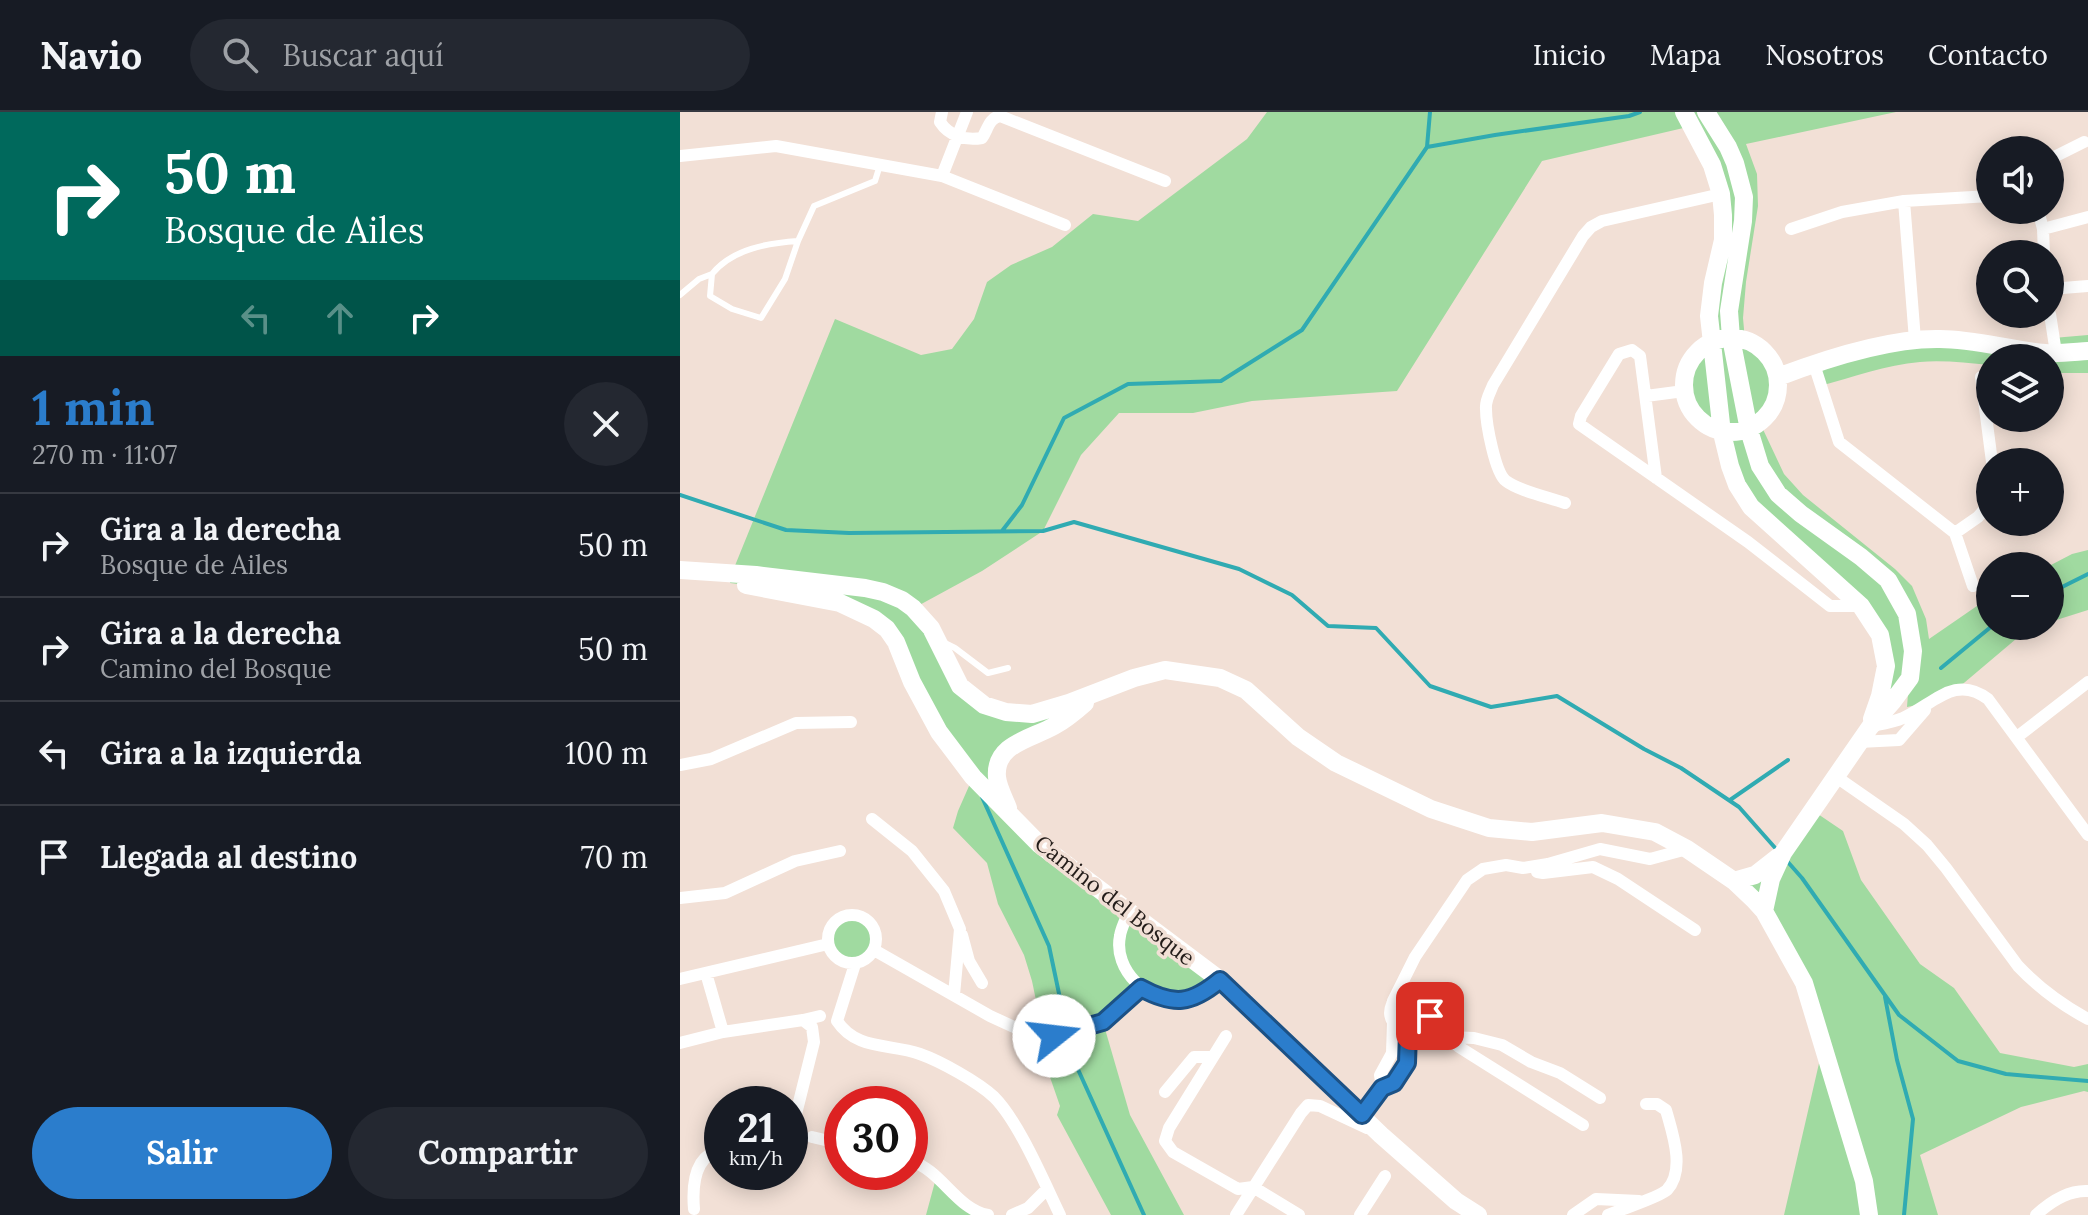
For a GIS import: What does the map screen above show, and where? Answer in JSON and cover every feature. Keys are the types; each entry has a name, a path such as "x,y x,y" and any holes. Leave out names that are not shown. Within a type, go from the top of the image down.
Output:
{"street":[{"path":"942,112 940,122 944,129 957,137 982,138 993,117 1000,116 1165,181"},
{"path":"942,176 967,112"},
{"path":"1684,112 1714,170 1721,194 1723,240 1709,316 1722,433 1730,466 1737,485 1751,507 1861,606 1880,635 1886,666 1880,696 1865,734"},
{"path":"1706,112 1728,147 1744,197 1729,311 1731,338 1749,430 1760,466 1778,494 1888,580 1907,614 1913,651 1910,678 1865,734 1783,853 1771,879 1764,911"},
{"path":"2064,152 2084,142"},
{"path":"680,156 776,146 942,176 1065,225"},
{"path":"1714,170 1735,163"},
{"path":"1565,503 1502,479 1497,469 1485,409 1493,385 1591,227 1602,221 1721,194"},
{"path":"1791,229 1842,212 1904,201 1976,197"},
{"path":"1904,201 1915,340"},
{"path":"2043,229 2088,217"},
{"path":"2042,224 2043,240"},
{"path":"2064,288 2088,286"},
{"path":"1731,338 1752,343 1769,357 1778,377 1777,398 1766,417 1749,430 1722,433 1701,422 1687,403 1684,380 1693,357 1712,342 1731,338"},
{"path":"1778,377 1862,350 1915,340 1962,340 1991,344"},
{"path":"1656,478 1640,356 1632,350 1619,354 1579,424 1656,478 1748,542 1830,606 1861,606"},
{"path":"2064,352 2088,351"},
{"path":"1814,364 1839,442 1955,533 1973,586"},
{"path":"1646,396 1684,391"},
{"path":"1955,533 1976,518"},
{"path":"680,570 865,588 902,600 931,628 960,686 984,705 1006,712 1032,714 1165,670 1220,678 1246,690 1298,737 1336,763 1431,809 1489,828 1532,832 1602,823 1655,832 1687,849 1734,881 1764,911 1804,983 1864,1181 1869,1215"},
{"name":"Camino del Bosque","path":"680,579 742,584 840,603 874,619 887,629 939,732 973,777 1039,844 1220,980 1381,1135 1456,1201 1478,1215"},
{"path":"2017,737 2088,682"},
{"path":"1865,734 1901,719 1958,688 1977,691 1988,699 2088,835"},
{"path":"1011,814 997,780 998,764 1004,753 1016,743 1055,726 1103,689"},
{"path":"1865,734 1899,740 1932,702"},
{"path":"680,765 711,759 796,723 851,722"},
{"path":"1835,776 1904,824 1927,845 2018,966 2031,980 2088,1019"},
{"path":"872,819 912,851 944,891 969,961 982,983"},
{"path":"1523,868 1600,849 1650,859 1687,849"},
{"path":"680,898 725,893 795,861 840,851"},
{"path":"1734,881 1755,875 1783,853"},
{"path":"1382,1088 1380,1075 1392,1053 1393,1023 1390,1016 1393,1001 1415,957 1467,880 1483,869 1506,865 1543,873 1593,867 1618,879 1695,930"},
{"path":"1128,912 1119,939 1124,966 1141,988 1160,998 1182,1000 1203,994 1220,980"},
{"path":"856,914 870,921 877,935 874,950 866,959 855,964 843,962 833,955 828,944 830,929 840,917 856,914"},
{"path":"954,995 960,929"},
{"path":"680,979 828,944"},
{"path":"874,950 990,1016 1025,1032 1054,1036 1103,1022 1141,988"},
{"path":"1415,957 1419,994"},
{"path":"855,964 837,1021 846,1034 870,1044 919,1053 958,1072 994,1097 1014,1125 1060,1215"},
{"path":"706,973 723,1032"},
{"path":"1393,1001 1400,994 1410,991 1419,994 1426,999 1448,1037 1459,1047 1583,1125"},
{"path":"1413,1031 1426,1024 1430,1006"},
{"path":"680,1043 723,1032 820,1016"},
{"path":"803,1020 812,1027 814,1042 803,1086"},
{"path":"1393,1023 1400,1029 1474,1038 1502,1045 1531,1062 1560,1073 1600,1098"},
{"path":"1362,1115 1382,1088 1394,1083 1407,1063 1413,1031"},
{"path":"1226,1036 1169,1128 1165,1141 1173,1152 1238,1189 1253,1187 1299,1215"},
{"path":"1165,1092 1194,1057 1213,1057"},
{"path":"1608,1215 1666,1192 1673,1178 1676,1164 1674,1138 1666,1110 1657,1104 1646,1104"},
{"path":"1236,1215 1308,1105 1320,1106 1381,1135"},
{"path":"812,1137 824,1140"},
{"path":"694,1209 693,1190 699,1164 704,1159"},
{"path":"928,1172 958,1199 981,1214 988,1215"},
{"path":"1360,1215 1385,1176"},
{"path":"1012,1215 1028,1208 1047,1189"},
{"path":"2036,1215 2048,1204 2076,1191 2088,1191"},
{"path":"1573,1215 1596,1199 1642,1201"}],"lane":[{"path":"712,274 710,296 732,309 761,318 785,279 814,206 875,181 880,165"},
{"path":"680,295 738,254 769,243 798,241"},
{"path":"938,640 955,648 988,673 1008,668"}],"green space":[{"path":"1267,112 1896,112 1746,144 1757,174 1758,206 1746,282 1745,340 1767,356 1777,377 1775,400 1760,423 1784,474 1803,495 1912,586 1926,619 1929,639 1976,607 1976,640 2015,640 1958,688 1932,702 1907,707 1909,680 1880,696 1880,635 1751,507 1722,433 1699,420 1686,399 1684,383 1688,368 1696,355 1711,342 1723,215 1692,126 1542,161 1397,391 1252,401 1193,413 1119,413 1081,455 1043,531 982,571 914,608 960,686 1006,712 1069,703 998,764 1011,814 1220,980 1182,1000 1140,988 1103,1022 1130,1115 1184,1215 1111,1215 1057,1115 1060,1106 1035,1034 1043,1034 1032,981 1024,955 998,904 987,863 953,828 973,777 874,619 754,586 730,583 835,319 921,355 952,349 974,319 987,282 1011,265 1052,247 1093,214 1138,221 1247,139"},
{"path":"2088,335 2088,373 2064,373 2064,344 2054,344 2053,338"},
{"path":"1915,340 1976,346 1976,364 1920,362 1820,386 1814,364"},
{"path":"2088,550 2088,610 2064,618 2064,558"},
{"path":"1812,810 1843,831 1861,880 1920,964 1954,988 2000,1053 2074,1067 2088,1064 2088,1092 2021,1107 1920,1155 1938,1215 1784,1215 1823,1046 1804,983 1734,881 1755,875"},
{"path":"852,915 869,922 876,939 869,956 852,963 835,956 828,939 835,922"},
{"path":"936,1178 988,1215 926,1215"}],"waterway":[{"path":"1002,531 1022,505 1064,418 1128,384 1221,381 1302,330 1427,147 1430,112"},
{"path":"1427,147 1640,112"},
{"path":"680,495 786,530 849,533 1043,531 1074,522 1239,569 1292,595 1328,626 1376,628 1430,686 1491,707 1557,696 1681,768 1739,807 1777,850"},
{"path":"2064,586 2088,574"},
{"path":"1941,668 1976,639"},
{"path":"1730,800 1788,760"},
{"path":"982,797 1049,946 1065,1022"},
{"path":"1787,861 1899,1015 1958,1061 2006,1074 2088,1081"},
{"path":"1885,997 1913,1119 1904,1215"},
{"path":"1071,1054 1144,1215"}],"route":[{"path":"1054,1036 1103,1022 1141,988 1160,998 1182,1000 1203,994 1220,980 1362,1115 1382,1088 1394,1083 1407,1063 1408,1032 1418,1030 1430,1016"}]}
